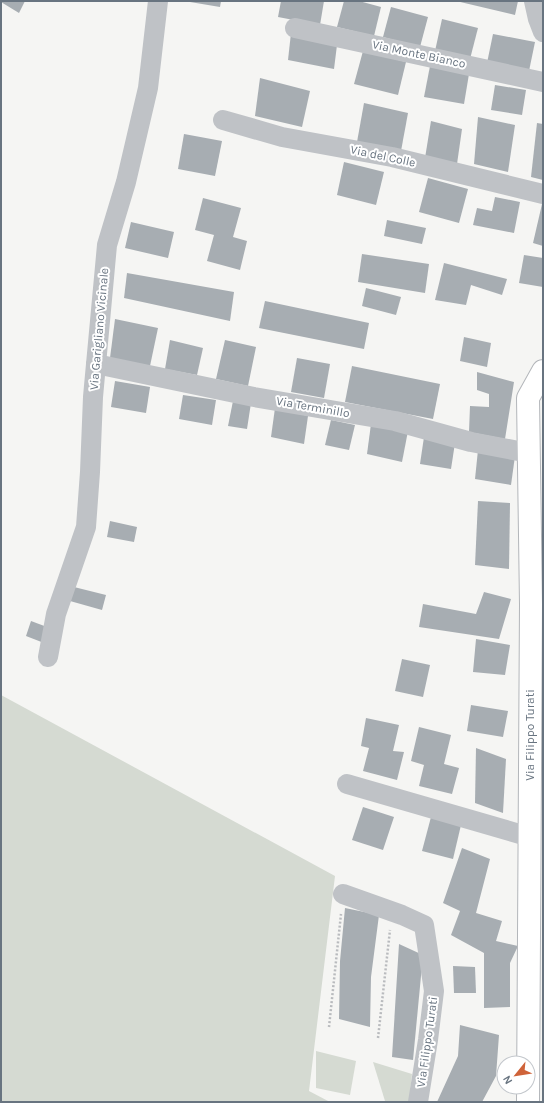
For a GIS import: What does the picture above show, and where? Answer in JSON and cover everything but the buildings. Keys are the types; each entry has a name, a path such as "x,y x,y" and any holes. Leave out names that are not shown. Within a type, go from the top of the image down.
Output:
{"main road":[{"name":"Via Filippo Turati","path":"528,1102 536,903 530,837 537,796 531,620 537,538 529,452 528,398 543,371"}],"street":[{"name":"Via Garigliano Vicinale","path":"48,658 56,614 86,527 96,364 107,245 126,182 148,88 158,1"},
{"path":"534,1 543,32"},
{"name":"Via Monte Bianco","path":"295,28 380,45 543,82"},
{"name":"Via del Colle","path":"223,120 282,137 392,157 543,194"},
{"name":"Via Terminillo","path":"96,364 262,398 395,422 471,442 529,452"},
{"path":"347,784 530,837"},
{"name":"Via Filippo Turati","path":"344,894 424,925 434,991 418,1102"}],"path":[{"path":"329,1027 344,894"},
{"path":"378,1038 392,912"}],"shaded area":[{"path":"1,695 335,876 309,1091 330,1102 1,1102"},
{"path":"316,1051 356,1061 350,1095 316,1088"},
{"path":"373,1062 412,1074 409,1102 385,1101"}]}
